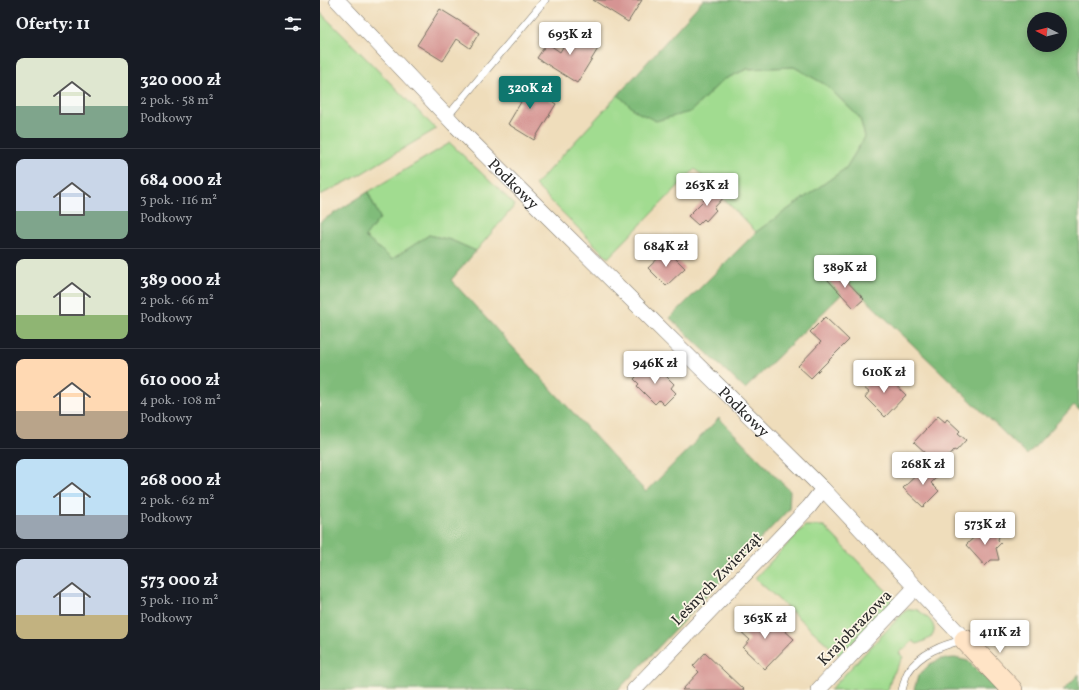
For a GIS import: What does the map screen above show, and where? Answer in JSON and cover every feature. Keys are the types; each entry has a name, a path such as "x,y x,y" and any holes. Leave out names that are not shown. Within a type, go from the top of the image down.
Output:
{"street":[{"name":"Podkowy","path":"337,0 447,117 823,489 1012,690"},
{"name":"Leśnych Zwierząt","path":"634,690 810,507 823,489"},
{"name":"Krajobrazowa","path":"818,690 915,588"}],"lane":[{"path":"447,117 546,0"},
{"path":"902,690 908,672 926,655 948,644 965,640"}],"green space":[{"path":"703,0 1079,0 1079,410 1074,405 1027,455 851,285 745,389 670,318 756,232 846,168 865,137 860,118 826,85 794,67 747,69 723,80 690,112 656,121 637,112 618,95"},
{"path":"320,12 436,129 354,178 320,195"},
{"path":"794,67 826,85 860,118 865,137 846,168 756,232 695,169 608,258 535,185 618,95 637,112 690,112 723,80 747,69"},
{"path":"450,143 515,205 476,251 451,240 429,235 392,260 365,237 380,218 368,192"},
{"path":"368,192 380,218 365,237 392,259 429,235 451,240 476,251 451,280 646,492 719,418 790,491 789,509 618,690 320,690 320,222"},
{"path":"805,526 824,526 895,600 840,656 755,578"},
{"path":"909,609 918,610 929,619 934,629 933,633 930,638 917,644 913,641 899,653 903,657 891,678 888,690 830,690 904,612"},
{"path":"955,658 968,661 997,690 914,690 918,676 930,664 941,659"},
{"path":"1079,674 1079,690 1063,690"}],"building":[{"path":"593,0 642,0 628,22"},
{"path":"440,9 479,33 470,48 457,39 443,61 417,45"},
{"path":"573,30 599,47 577,83 537,58 547,43 560,52"},
{"path":"517,79 556,104 534,140 508,124 521,102 507,94"},
{"path":"717,187 726,195 714,208 716,210 706,221 704,219 698,225 688,216"},
{"path":"667,250 685,268 666,286 648,268"},
{"path":"836,270 864,299 854,308 827,279"},
{"path":"825,317 849,340 811,378 798,366 821,342 810,332"},
{"path":"650,363 654,368 656,366 674,384 671,388 676,393 664,405 659,400 655,404 637,386 639,384 634,379"},
{"path":"880,370 906,395 885,417 865,397 869,392 864,388"},
{"path":"938,416 945,422 947,419 960,431 958,433 966,440 956,451 954,450 940,466 914,442"},
{"path":"927,465 938,476 931,483 939,491 923,507 903,488"},
{"path":"986,526 992,533 1000,533 998,540 1001,543 996,548 999,560 991,560 985,566 966,545"},
{"path":"752,614 764,626 771,618 794,639 765,669 743,648 750,640 738,629"},
{"path":"705,653 744,690 682,690 699,672 693,666"}]}
